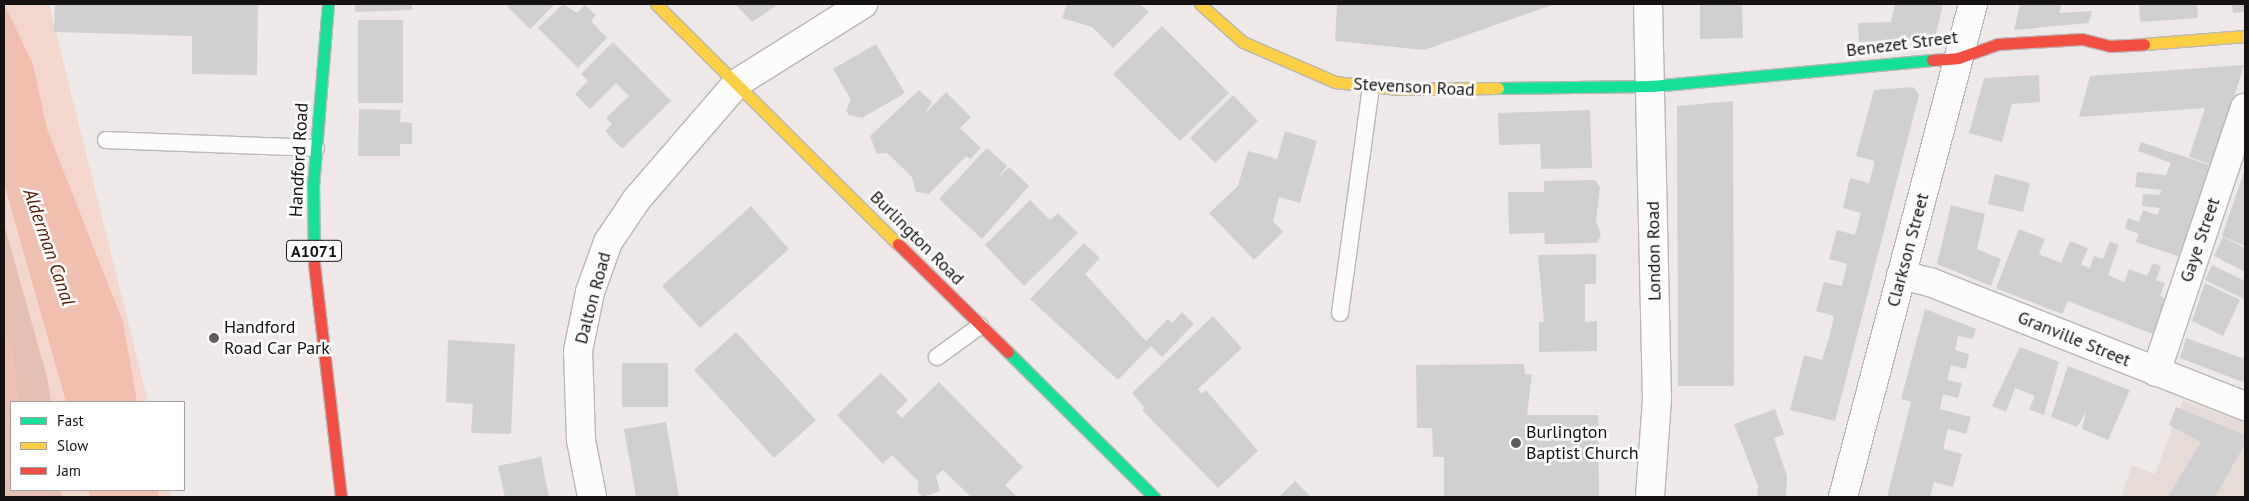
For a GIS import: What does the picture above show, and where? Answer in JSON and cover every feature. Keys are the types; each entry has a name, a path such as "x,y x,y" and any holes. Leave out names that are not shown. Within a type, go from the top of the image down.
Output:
{"street":[{"name":"Handford Road","path":"328,4 316,148 314,295 341,497"},
{"name":"Burlington Road","path":"656,4 1154,497"},
{"path":"737,83 863,4"},
{"name":"Stevenson Road","path":"1200,4 1227,30 1264,54 1307,73 1370,88 1652,86"},
{"name":"London Road","path":"1648,4 1652,86 1657,399 1650,497"},
{"name":"Clarkson Street","path":"1843,497 1973,4"},
{"name":"Benezet Street","path":"1652,86 1958,58 1998,44 2082,40 2110,46 2245,36"},
{"name":"Dalton Road","path":"592,497 581,440 578,351 599,267 608,242 637,199 737,83"},
{"name":"Gaye Street","path":"2156,372 2245,108"},
{"name":"Granville Street","path":"1901,275 1930,282 2245,406"}],"lane":[{"path":"1340,313 1370,88"},
{"path":"106,140 316,148"},
{"path":"937,358 980,326"}],"shaded area":[{"path":"4,4 49,4 148,401 10,401 10,491 170,491 172,497 4,497"},
{"path":"4,224 47,377 51,401 17,401 12,352 4,326"},
{"path":"2245,398 2245,497 2121,497 2132,465 2155,474 2183,400 2235,419"},
{"path":"4,481 10,483 10,491 60,491 64,497 4,497"}],"water":[{"name":"Alderman Canal","path":"4,4 33,64 47,129 123,322 137,401 66,401 4,183"},
{"path":"4,326 12,352 17,401 10,401 10,483 4,481"},
{"path":"88,491 158,491 159,497 90,497"}],"building":[{"path":"55,4 258,4 257,75 192,74 192,36 54,32"},
{"path":"355,4 412,4 412,10 355,12"},
{"path":"505,4 555,4 530,29"},
{"path":"563,4 577,13 585,5 596,15 591,21 607,38 578,68 538,28"},
{"path":"735,4 779,4 752,22"},
{"path":"1067,4 1140,4 1149,12 1113,48 1092,27 1062,18"},
{"path":"1337,4 1555,4 1424,50 1335,41"},
{"path":"1700,4 1742,4 1743,38 1700,39"},
{"path":"1895,4 1943,4 1935,38 1859,42 1858,23 1891,22"},
{"path":"2020,4 2062,4 2059,13 2092,11 2089,23 2014,30"},
{"path":"2139,4 2197,4 2198,18 2140,22"},
{"path":"2232,4 2245,4 2245,12 2233,13"},
{"path":"358,20 403,20 403,103 358,103"},
{"path":"1162,26 1229,93 1180,141 1113,74"},
{"path":"613,42 671,101 622,149 605,131 612,124 606,118 629,96 616,83 590,109 575,94 588,81 581,74"},
{"path":"876,44 905,93 862,118 849,115 846,110 851,100 833,69"},
{"path":"2244,65 2213,165 2189,157 2205,108 2079,117 2090,76"},
{"path":"2039,75 2040,102 2012,104 2002,142 1969,133 1984,78"},
{"path":"1913,87 1919,95 1835,421 1790,410 1804,355 1822,360 1829,338 1834,316 1816,311 1824,282 1842,286 1847,264 1829,259 1837,230 1855,235 1861,213 1843,208 1850,178 1869,183 1875,161 1856,156 1874,90"},
{"path":"919,90 932,102 924,115 946,92 971,117 960,128 981,148 970,159 966,156 929,194 916,192 912,177 887,153 877,154 870,136"},
{"path":"1233,95 1258,121 1215,163 1190,138"},
{"path":"1733,101 1734,386 1678,386 1677,106"},
{"path":"359,109 401,110 400,122 412,123 412,144 400,144 400,156 358,156"},
{"path":"1590,110 1592,168 1541,169 1540,144 1499,145 1498,113"},
{"path":"1285,131 1317,141 1300,203 1279,197 1273,221 1283,232 1254,260 1209,213 1238,186 1248,151 1277,159"},
{"path":"2141,142 2212,166 2181,257 2136,242 2139,234 2125,229 2128,218 2139,222 2143,210 2157,215 2160,208 2142,206 2143,194 2159,195 2162,190 2135,187 2137,172 2166,175 2171,163 2138,151"},
{"path":"987,148 1007,166 997,179 1009,167 1029,186 982,239 939,199"},
{"path":"2245,169 2245,246 2222,236"},
{"path":"1995,174 2030,183 2023,212 1988,204"},
{"path":"1595,180 1600,187 1596,221 1601,235 1597,243 1545,244 1544,233 1509,234 1508,192 1544,192 1544,181"},
{"path":"1030,200 1050,220 1058,213 1078,233 1024,286 985,245"},
{"path":"1951,205 1985,214 1977,249 2001,259 1991,286 1937,264"},
{"path":"751,206 789,249 700,328 662,286"},
{"path":"2019,229 2045,239 2039,254 2061,263 2070,241 2088,248 2081,265 2090,268 2094,256 2103,259 2110,241 2119,245 2108,275 2124,282 2129,269 2147,276 2153,263 2161,266 2156,280 2165,283 2160,296 2168,299 2155,335 2068,301 2062,314 1996,288"},
{"path":"2223,237 2245,248 2245,272 2214,256"},
{"path":"1084,243 1100,258 1085,274 1146,341 1168,319 1172,323 1182,312 1194,324 1162,357 1151,346 1118,380 1030,299"},
{"path":"1596,254 1596,284 1585,284 1585,322 1597,321 1597,351 1539,352 1539,322 1544,322 1538,255"},
{"path":"2212,265 2245,281 2244,299 2205,280"},
{"path":"2205,283 2240,300 2223,336 2192,321"},
{"path":"1925,309 1976,329 1973,339 1958,336 1955,350 1969,354 1966,369 1951,365 1947,380 1962,383 1958,398 1943,394 1940,409 1971,417 1966,434 1948,429 1943,449 1962,454 1953,487 1934,482 1930,497 1887,497 1911,402 1901,399"},
{"path":"1213,316 1242,348 1198,389 1202,394 1206,390 1258,451 1218,488 1142,410 1145,408 1132,393"},
{"path":"736,332 816,420 774,458 694,370"},
{"path":"2186,338 2245,359 2245,383 2180,358"},
{"path":"448,340 515,344 511,434 471,433 473,404 446,402"},
{"path":"2020,347 2059,362 2044,415 2029,409 2035,396 2015,388 2006,412 1992,406"},
{"path":"622,363 668,363 668,407 622,407"},
{"name":"Burlington Baptist Church","path":"1524,364 1525,374 1532,374 1527,415 1598,415 1599,497 1444,497 1444,457 1433,457 1432,428 1417,428 1416,365"},
{"path":"2068,366 2130,390 2108,440 2082,429 2086,412 2077,427 2051,417"},
{"path":"881,373 908,400 896,412 902,418 939,382 1023,467 1005,485 1017,497 971,497 943,470 936,476 940,491 923,497 918,492 918,481 892,455 883,464 837,415"},
{"path":"2176,407 2245,435 2245,444 2215,497 2168,497 2201,442 2169,425"},
{"path":"1775,409 1784,434 1774,438 1787,476 1786,497 1757,497 1758,486 1734,424"},
{"path":"666,422 679,497 636,497 624,429"},
{"path":"541,457 549,497 505,497 498,466"},
{"path":"1295,481 1311,497 1279,497"}],"traffic: fast":[{"path":"314,264 313,186 328,4"},
{"path":"1498,88 1652,86 1932,60"},
{"path":"1008,352 1154,497"}],"traffic: slow":[{"path":"656,4 898,244"},
{"path":"1200,4 1243,42 1335,82 1396,89 1498,88"},
{"path":"2144,44 2245,36"}],"traffic: jam":[{"path":"1932,60 1958,58 1998,44 2082,39 2110,46 2144,44"},
{"path":"898,244 1008,352"},
{"path":"314,264 341,497"}],"place":[{"name":"Handford Road Car Park","path":"214,338"},
{"name":"Burlington Baptist Church","path":"1516,443"}]}
